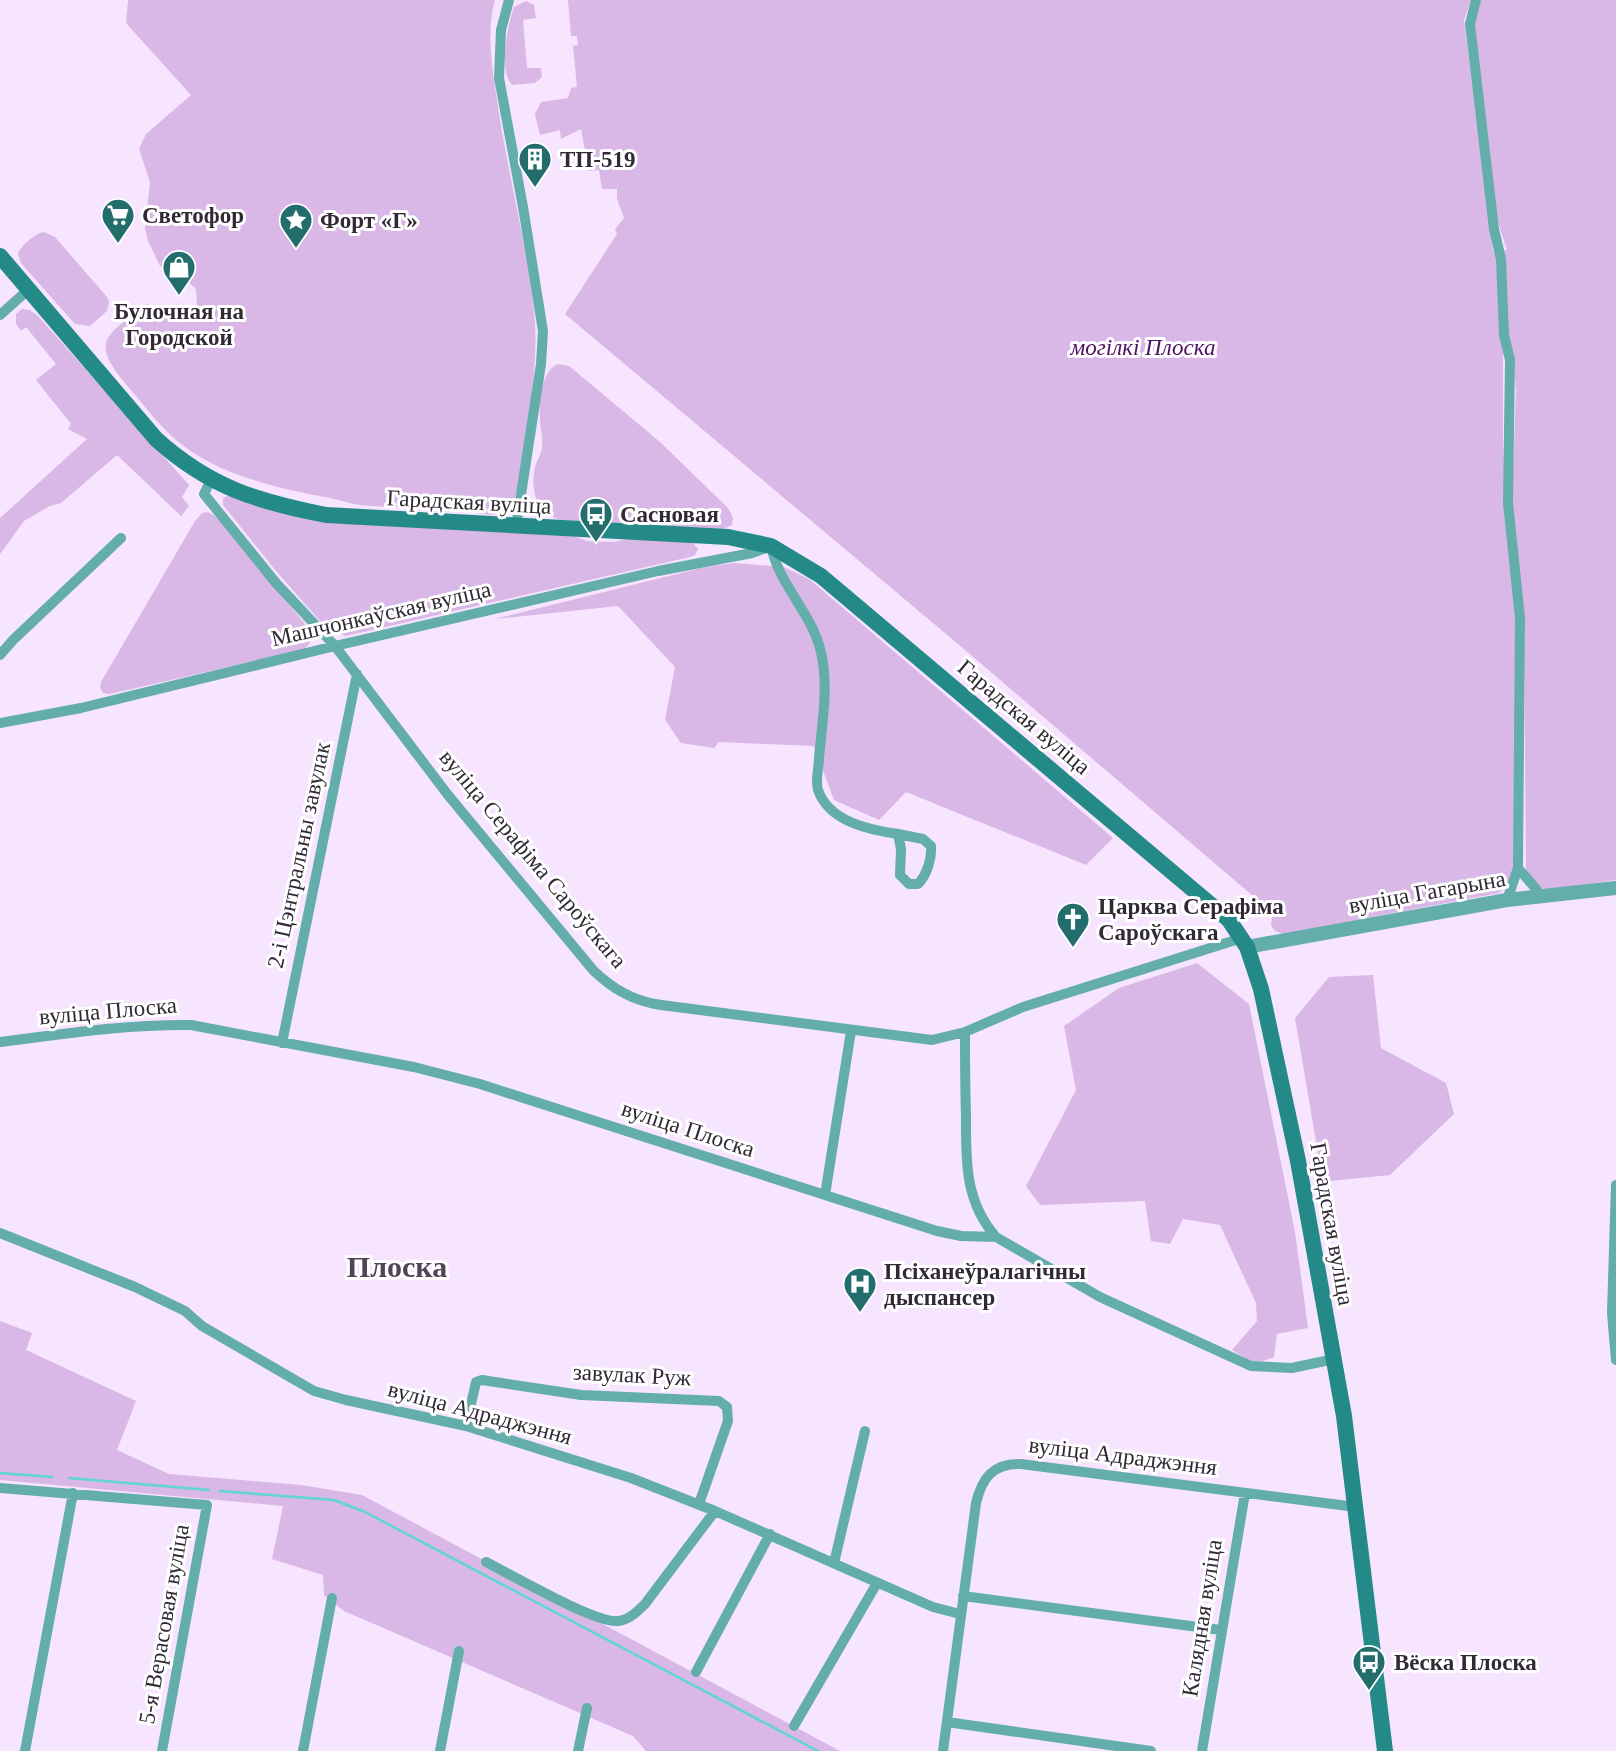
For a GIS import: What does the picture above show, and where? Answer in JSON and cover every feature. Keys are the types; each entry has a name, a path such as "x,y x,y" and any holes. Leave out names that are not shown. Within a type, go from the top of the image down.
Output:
{"main road":[{"name":"Гарадская вуліца","path":"0,256 156,439 181,461 211,480 264,501 326,515 705,535 771,546 821,576 1229,920 1245,943 1261,989 1298,1161 1334,1359 1356,1507 1385,1751"}],"street":[{"path":"509,0 501,30 499,78 543,331 541,364 516,527"},
{"path":"1476,0 1470,24 1493,229 1501,259 1504,335 1510,360 1508,503 1520,618 1518,868 1507,900"},
{"path":"0,315 28,290"},
{"name":"вуліца Серафіма Сароўскага","path":"211,480 204,494 276,583 335,646 448,795 593,970 623,994 648,1003 932,1040 965,1032 1023,1007 1245,943"},
{"path":"0,655 121,538"},
{"path":"771,546 781,576 808,618 821,652 824,687 817,788 831,808 851,822 873,830 898,834 923,839 931,846 931,856 924,877 918,884 909,884 900,875 901,849 898,834"},
{"name":"Машчонкаўская вуліца","path":"0,723 80,708 658,571 752,553 771,546"},
{"name":"2-і Цэнтральны завулак","path":"282,1043 357,674"},
{"path":"1518,868 1542,896"},
{"name":"вуліца Гагарына","path":"1245,943 1507,900 1616,888"},
{"name":"вуліца Плоска","path":"0,1042 98,1029 158,1024 191,1025 414,1067 480,1084 948,1234 996,1237 1100,1297 1239,1362 1277,1369 1334,1359"},
{"path":"825,1195 851,1031"},
{"path":"965,1032 967,1174 977,1210 996,1237"},
{"path":"1616,1185 1616,1360"},
{"name":"вуліца Адраджэння","path":"0,1233 135,1287 185,1311 202,1326 314,1391 466,1426 612,1471 770,1534 933,1607 960,1614"},
{"name":"завулак Руж","path":"466,1426 476,1382 482,1380 581,1395 719,1401 727,1408 728,1421 699,1504"},
{"path":"834,1563 865,1431"},
{"name":"вуліца Адраджэння","path":"943,1751 978,1493 987,1475 1001,1465 1021,1464 1356,1507"},
{"path":"0,1488 73,1493 25,1751"},
{"name":"5-я Верасовая вуліца","path":"73,1493 207,1505 162,1751"},
{"name":"Калядная вуліца","path":"1202,1751 1245,1493"},
{"path":"486,1562 594,1616 619,1621 632,1616 645,1604 715,1511"},
{"path":"696,1672 770,1534"},
{"path":"793,1726 877,1583"},
{"path":"963,1596 1221,1630"},
{"path":"303,1751 332,1598"},
{"path":"440,1751 459,1651"},
{"path":"578,1751 587,1709"},
{"path":"947,1722 1151,1751"}],"green space":[{"path":"128,0 495,0 490,37 493,75 526,258 535,333 531,399 518,486 511,505 505,511 491,515 463,509 362,505 274,486 236,474 201,457 177,441 117,373 106,350 111,333 120,325 147,304 178,317 197,307 196,289 181,275 160,266 148,241 145,228 150,182 139,149 146,134 191,95 126,23"},
{"name":"могілкі Плоска","path":"568,0 1471,0 1464,20 1493,251 1507,250 1497,219 1474,25 1481,0 1616,0 1616,880 1546,890 1536,884 1526,871 1524,618 1512,501 1516,391 1513,350 1503,349 1503,445 1515,613 1515,864 1508,884 1499,893 1284,934 1275,931 1271,925 1272,917 1262,904 1239,884 565,314 617,234 615,229 624,218 617,199 617,189 602,189 599,170 589,171 581,129 561,139 560,130 540,135 535,114 541,102 568,98 571,88 577,87 573,46 578,45 577,36 571,36"},
{"path":"526,1 534,5 536,18 523,20 527,68 541,68 542,77 535,83 512,85 506,69 507,35 514,7"},
{"path":"44,232 55,237 107,297 107,311 90,326 75,324 21,263 18,253 20,250 33,237"},
{"path":"22,309 30,310 38,316 189,485 182,497 189,506 181,516 117,455 61,503 50,506 24,521 0,554 0,518 87,439 68,429 71,424 36,380 56,364 26,327 21,331 16,324 16,314"},
{"path":"558,364 569,366 660,442 728,508 733,518 732,525 723,529 561,520 546,512 540,506 533,484 542,449 542,388 548,373"},
{"path":"230,495 290,513 569,534 587,541 613,542 634,538 692,542 698,549 695,555 690,557 346,636 326,628 276,571 223,505 223,498"},
{"path":"208,512 218,518 305,624 310,635 309,645 302,650 110,694 103,693 101,682 195,521 202,513"},
{"path":"734,563 784,567 809,579 1113,838 1086,865 906,792 879,820 834,800 814,746 719,742 714,748 681,743 665,720 675,667 618,606 495,619 701,568"},
{"path":"1197,963 1249,1004 1295,1232 1308,1328 1277,1334 1274,1357 1255,1364 1232,1350 1257,1321 1256,1303 1220,1225 1183,1219 1170,1244 1151,1241 1145,1201 1040,1205 1026,1186 1076,1090 1064,1026 1119,988"},
{"path":"1373,975 1381,1048 1446,1083 1454,1114 1390,1175 1330,1181 1320,1165 1295,1018 1329,977"},
{"path":"0,1321 32,1333 26,1350 136,1401 117,1450 169,1474 301,1485 362,1495 840,1751 646,1751 633,1736 344,1611 324,1595 323,1575 272,1559 283,1506 0,1480"}],"waterway":[{"path":"0,1473 52,1477"},
{"path":"69,1478 209,1490"},
{"path":"220,1491 334,1500 365,1512 818,1751"}],"place":[{"name":"ТП-519","path":"535,189"},
{"name":"Светофор","path":"118,245"},
{"name":"Форт «Г»","path":"296,250"},
{"name":"Булочная на Городской","path":"179,297"},
{"name":"Сасновая","path":"596,544"},
{"name":"Царква Серафіма Сароўскага","path":"1073,949"},
{"name":"Псіханеўралагічны дыспансер","path":"860,1314"},
{"name":"Вёска Плоска","path":"1369,1692"}],"district":[{"name":"Плоска","path":"397,1266"}]}
